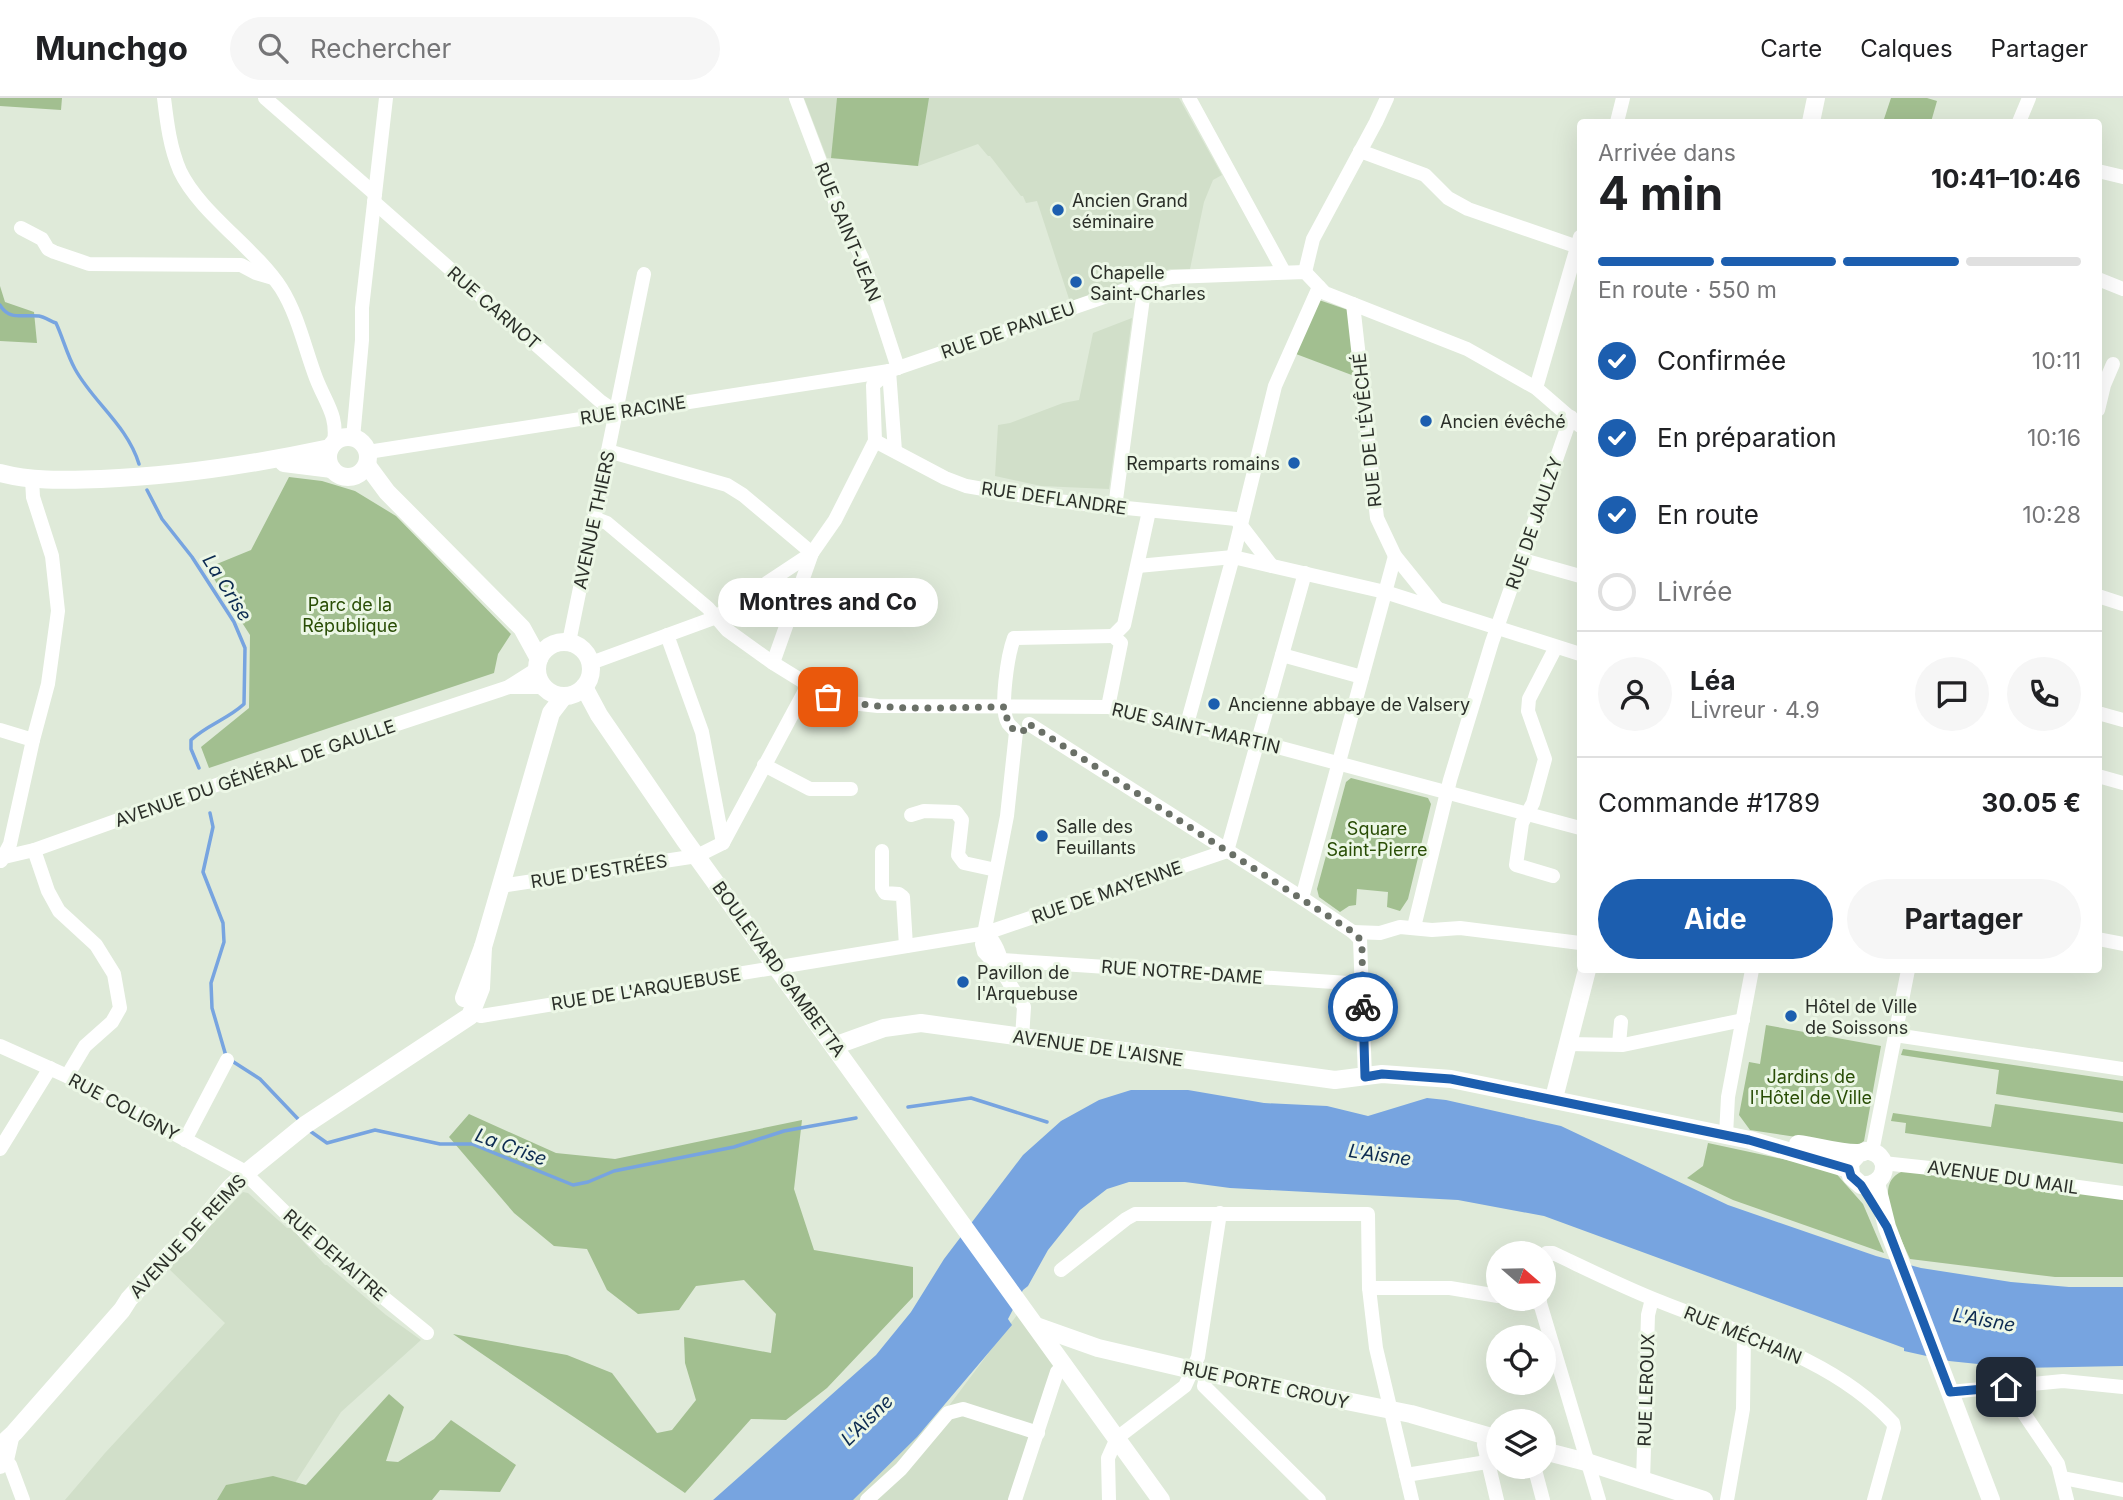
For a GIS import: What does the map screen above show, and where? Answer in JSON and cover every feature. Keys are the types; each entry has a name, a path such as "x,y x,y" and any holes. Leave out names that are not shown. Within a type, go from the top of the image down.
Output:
{"main road":[{"path":"1812,119 1816,98"},
{"path":"332,469 328,459 340,442"},
{"path":"0,472 32,479 156,476 270,461 340,442 362,443 363,464 387,492 522,628 538,664 539,679 562,691"},
{"path":"270,461 332,469 343,477 363,464"},
{"path":"465,1009 479,996 483,978 483,947 551,713 562,691 589,680 591,663 579,646 561,643 522,628"},
{"path":"538,664 542,652 561,643"},
{"name":"BOULEVARD GAMBETTA","path":"562,691 599,715 697,856 1161,1500"},
{"path":"1554,1098 1586,973"},
{"name":"AVENUE DE REIMS","path":"3,1454 129,1299 172,1252 185,1242 230,1188 302,1127 443,1034 465,1009"},
{"name":"AVENUE DE L'AISNE","path":"834,1046 884,1028 921,1023 1335,1080 1382,1074 1423,1075 1554,1098 1692,1130 1749,1140"},
{"path":"1749,1140 1871,1156"},
{"path":"1749,1140 1849,1169"},
{"path":"1871,1156 1881,1178 1868,1184 1855,1182 1849,1169 1854,1157 1871,1156"},
{"path":"1868,1184 1887,1227 1991,1500"},
{"name":"RUE PORTE CROUY","path":"1036,1326 1197,1379 1411,1414 1486,1436"},
{"path":"1069,1373 1086,1350 1098,1348"},
{"path":"1556,1454 1704,1500"}],"street":[{"path":"164,98 172,145 181,173 204,203 273,278 289,303 323,398 332,412 340,442"},
{"name":"RUE CARNOT","path":"265,98 600,401 616,412"},
{"path":"340,442 362,340 362,308 386,98"},
{"name":"RUE SAINT-JEAN","path":"796,98 838,209 862,258 893,369 895,451"},
{"path":"1189,98 1284,272"},
{"path":"1387,98 1313,239 1305,272 1325,293 1466,349 1536,388 1576,422"},
{"path":"1617,119 1623,98"},
{"path":"2020,119 2029,98"},
{"path":"1360,151 1425,175 1448,198 1468,209 1577,241"},
{"path":"2102,172 2123,177"},
{"path":"21,228 42,239 54,252 89,264 241,265 273,278"},
{"path":"241,265 247,248"},
{"path":"1536,388 1577,249"},
{"name":"RUE DE PANLEU","path":"893,369 1172,277 1305,272"},
{"name":"AVENUE THIERS","path":"561,643 594,518 644,274"},
{"path":"2102,281 2123,289"},
{"path":"1115,507 1145,284"},
{"path":"1567,285 1577,292"},
{"path":"1187,724 1233,557 1275,386 1319,287"},
{"name":"RUE DE L'ÉVÊCHÉ","path":"1353,304 1377,518 1395,556 1439,609"},
{"path":"2102,382 2113,365"},
{"path":"873,385 893,369"},
{"name":"RUE RACINE","path":"363,464 616,412 893,369"},
{"path":"858,375 873,385"},
{"path":"773,663 812,553 835,520 875,441 873,385"},
{"name":"RUE DE JAULZY","path":"1414,927 1447,793 1497,629 1576,422"},
{"name":"RUE DEFLANDRE","path":"875,441 945,478 966,486 1046,500 1236,519 1240,524"},
{"path":"608,451 727,485 743,495 812,553"},
{"path":"1,859 10,844 48,684 58,611 52,556 33,498 32,479"},
{"path":"1113,636 1124,625 1149,511"},
{"name":"RUE SAINT-MARTIN","path":"594,518 607,523 708,608 714,618 773,663 828,697 878,706 1108,707 1257,741 1577,827"},
{"path":"1240,524 1272,566"},
{"path":"591,663 714,618 812,553"},
{"path":"1302,898 1395,556"},
{"path":"1138,566 1233,557 1385,592 1577,653"},
{"path":"1522,560 1577,575"},
{"path":"1227,851 1305,573"},
{"path":"2102,597 2123,604"},
{"path":"667,635 702,732 723,843"},
{"path":"1108,707 1121,643 1113,636 1014,638 1004,695 1008,724 1023,728 1227,851 1302,898 1358,940 1363,984 1365,1077"},
{"path":"1553,876 1516,865 1522,823 1530,813 1545,759 1528,711 1529,699 1556,647"},
{"path":"1282,655 1362,677"},
{"name":"AVENUE DU GÉNÉRAL DE GAULLE","path":"1,859 509,687 538,664"},
{"path":"723,843 807,685"},
{"name":"AVENUE DU GÉNÉRAL DE GAULLE","path":"509,687 562,691"},
{"path":"1022,1038 1024,1007 1002,965 984,952 982,944 1023,728 1034,706"},
{"path":"2102,714 2123,720"},
{"path":"0,730 33,740"},
{"path":"764,765 810,789 851,789"},
{"path":"2102,777 2123,783"},
{"path":"911,815 924,811 956,812 962,820 958,855 964,863 996,870"},
{"name":"RUE D'ESTRÉES","path":"501,886 697,856 723,843"},
{"path":"34,850 48,891 59,911 96,945 114,974 120,1008 112,1022 85,1046 67,1076"},
{"path":"882,851 882,888 885,893 903,897 906,946"},
{"name":"RUE DE MAYENNE","path":"986,933 1227,851"},
{"path":"1358,940 1400,927 1414,927 1432,930 1460,928 1577,943"},
{"name":"RUE DE L'ARQUEBUSE","path":"465,1009 481,1016 986,933"},
{"path":"2102,940 2123,944"},
{"name":"RUE NOTRE-DAME","path":"1002,965 1363,984"},
{"path":"1726,1135 1728,1097 1751,973"},
{"path":"1871,1156 1908,973"},
{"path":"1567,1047 1619,1044 1743,1020"},
{"path":"1619,1044 1621,1022"},
{"path":"1895,1035 2123,1069"},
{"name":"RUE COLIGNY","path":"0,1046 67,1076 246,1173"},
{"path":"185,1140 227,1060"},
{"path":"0,1149 50,1068"},
{"name":"AVENUE DU MAIL","path":"1871,1156 2123,1193"},
{"name":"RUE DEHAITRE","path":"246,1173 313,1240 427,1333"},
{"path":"1220,1213 1197,1379 1320,1500"},
{"path":"1061,1270 1135,1214 1368,1214 1369,1288 1376,1348 1412,1500"},
{"name":"RUE MÉCHAIN","path":"1556,1254 1652,1299 1795,1354 1841,1380 1872,1402 1893,1423 1894,1428 1874,1500"},
{"path":"1369,1288 1450,1288 1486,1294"},
{"name":"RUE LEROUX","path":"1643,1481 1648,1315 1652,1299"},
{"path":"1543,1311 1599,1500"},
{"path":"1727,1500 1743,1409 1744,1335"},
{"path":"1015,1500 1057,1372 1069,1373"},
{"path":"1109,1500 1108,1458 1117,1438 1197,1379"},
{"path":"1948,1389 2063,1381 2123,1388"},
{"path":"2006,1387 2058,1464 2067,1500"},
{"path":"867,1500 901,1469 948,1413 963,1409 1038,1433"},
{"path":"3,1454 23,1500"},
{"path":"1406,1475 1486,1462"},
{"path":"2063,1478 2123,1490"},
{"path":"1491,1479 1497,1500"},
{"path":"1537,1479 1543,1500"}],"shaded area":[{"path":"804,98 1179,98 1222,175 1213,180 1204,202 1190,269 1170,269 1070,302 1037,201 1026,203 978,144 918,166 827,158"},
{"path":"1132,318 1109,489 1041,486 995,476 998,425 1079,400 1093,333"},
{"path":"243,1192 248,1193 287,1228 291,1228 325,1265 421,1340 341,1412 284,1500 65,1500 225,1323 169,1269"},
{"path":"1020,1311 1057,1365 1016,1500 846,1500 948,1407"}],"green space":[{"path":"0,98 62,98 61,110 0,106"},
{"path":"837,98 929,98 918,166 831,158"},
{"path":"1891,98 1927,98 1937,101 1932,119 1884,119"},
{"path":"0,286 5,302 34,312 37,343 0,341"},
{"path":"1319,300 1348,310 1357,377 1296,354"},
{"name":"Parc de la République","path":"289,477 322,481 355,491 396,516 511,634 498,654 494,673 209,768 201,747 249,708 250,635 207,568 251,550"},
{"name":"Square Saint-Pierre","path":"1351,778 1428,798 1431,804 1408,899 1400,911 1387,907 1388,892 1357,889 1356,905 1340,912 1319,897 1317,889 1346,782"},
{"name":"Jardins de l'Hôtel de Ville","path":"1766,1025 1881,1046 1864,1141 1857,1146 1750,1130 1739,1115 1749,1062 1760,1064"},
{"path":"1903,1049 2123,1081 2123,1113 1996,1094 1999,1070 1901,1055"},
{"path":"1995,1104 2123,1122 2123,1164 1905,1133 1906,1123 1891,1121 1893,1113 1991,1127"},
{"path":"469,1114 556,1153 615,1159 802,1120 794,1189 814,1250 913,1267 913,1297 827,1388 786,1420 751,1419 685,1493 453,1334 567,1355 612,1373 657,1433 672,1430 696,1400 685,1363 684,1337 771,1353 776,1314 744,1280 696,1286 679,1310 638,1314 607,1290 587,1249 554,1246 514,1213 449,1137"},
{"path":"1708,1143 1833,1170 1863,1204 1884,1253 1733,1200 1687,1178 1703,1166"},
{"path":"1908,1170 1999,1181 2000,1184 2045,1191 2046,1188 2123,1199 2123,1277 2055,1277 1910,1259 1894,1222 1888,1195 1890,1184 1896,1175"},
{"path":"389,1394 404,1407 386,1461 398,1462 434,1439 451,1420 516,1465 500,1492 440,1490 432,1500 217,1500 226,1485 273,1476 306,1485"}],"water":[{"name":"L'Aisne","path":"1131,1090 1188,1090 1264,1103 1327,1106 1368,1116 1427,1098 1561,1126 1728,1205 1876,1256 1921,1268 2011,1282 2069,1287 2123,1287 2123,1366 2016,1368 1949,1361 1904,1351 1904,1348 1544,1216 1458,1200 1230,1188 1185,1182 1129,1182 1107,1189 1080,1210 1048,1250 1028,1286 1023,1290 1008,1319 1012,1325 917,1437 853,1500 713,1500 876,1355 911,1312 944,1259 1023,1155 1061,1121 1099,1100"}],"waterway":[{"name":"La Crise","path":"0,305 12,315 39,316 56,323 82,381 126,437 139,464"},
{"name":"La Crise","path":"147,490 162,519 192,557 234,622 245,648 244,704 191,740 191,749 199,768"},
{"name":"La Crise","path":"210,813 213,827 203,872 223,923 224,942 211,983 212,1008 226,1056"},
{"name":"La Crise","path":"232,1061 260,1079 299,1120"},
{"name":"La Crise","path":"908,1107 971,1098 1047,1122"},
{"name":"La Crise","path":"310,1131 327,1143 375,1130 440,1144 472,1144 573,1185 614,1171 734,1147 784,1131 856,1118"}],"way so far":[{"path":"828,697 878,706 1005,707 1008,724 1016,732 1027,730 1029,724 1353,932 1360,939 1362,948 1363,1007"}],"place":[{"name":"Ancien Grand séminaire","path":"1058,210"},
{"name":"Chapelle Saint-Charles","path":"1076,282"},
{"name":"Ancien évêché","path":"1426,421"},
{"name":"Remparts romains","path":"1294,463"},
{"name":"Montres and Co","path":"828,697"},
{"name":"Ancienne abbaye de Valsery","path":"1214,704"},
{"name":"Salle des Feuillants","path":"1042,836"},
{"name":"Pavillon de l'Arquebuse","path":"963,982"},
{"name":"Hôtel de Ville de Soissons","path":"1791,1016"}],"route":[{"path":"1363,1007 1365,1077 1382,1074 1423,1075 1554,1098 1692,1130 1749,1140 1849,1169 1851,1176 1861,1185 1887,1227 1950,1392 2006,1387"}]}
